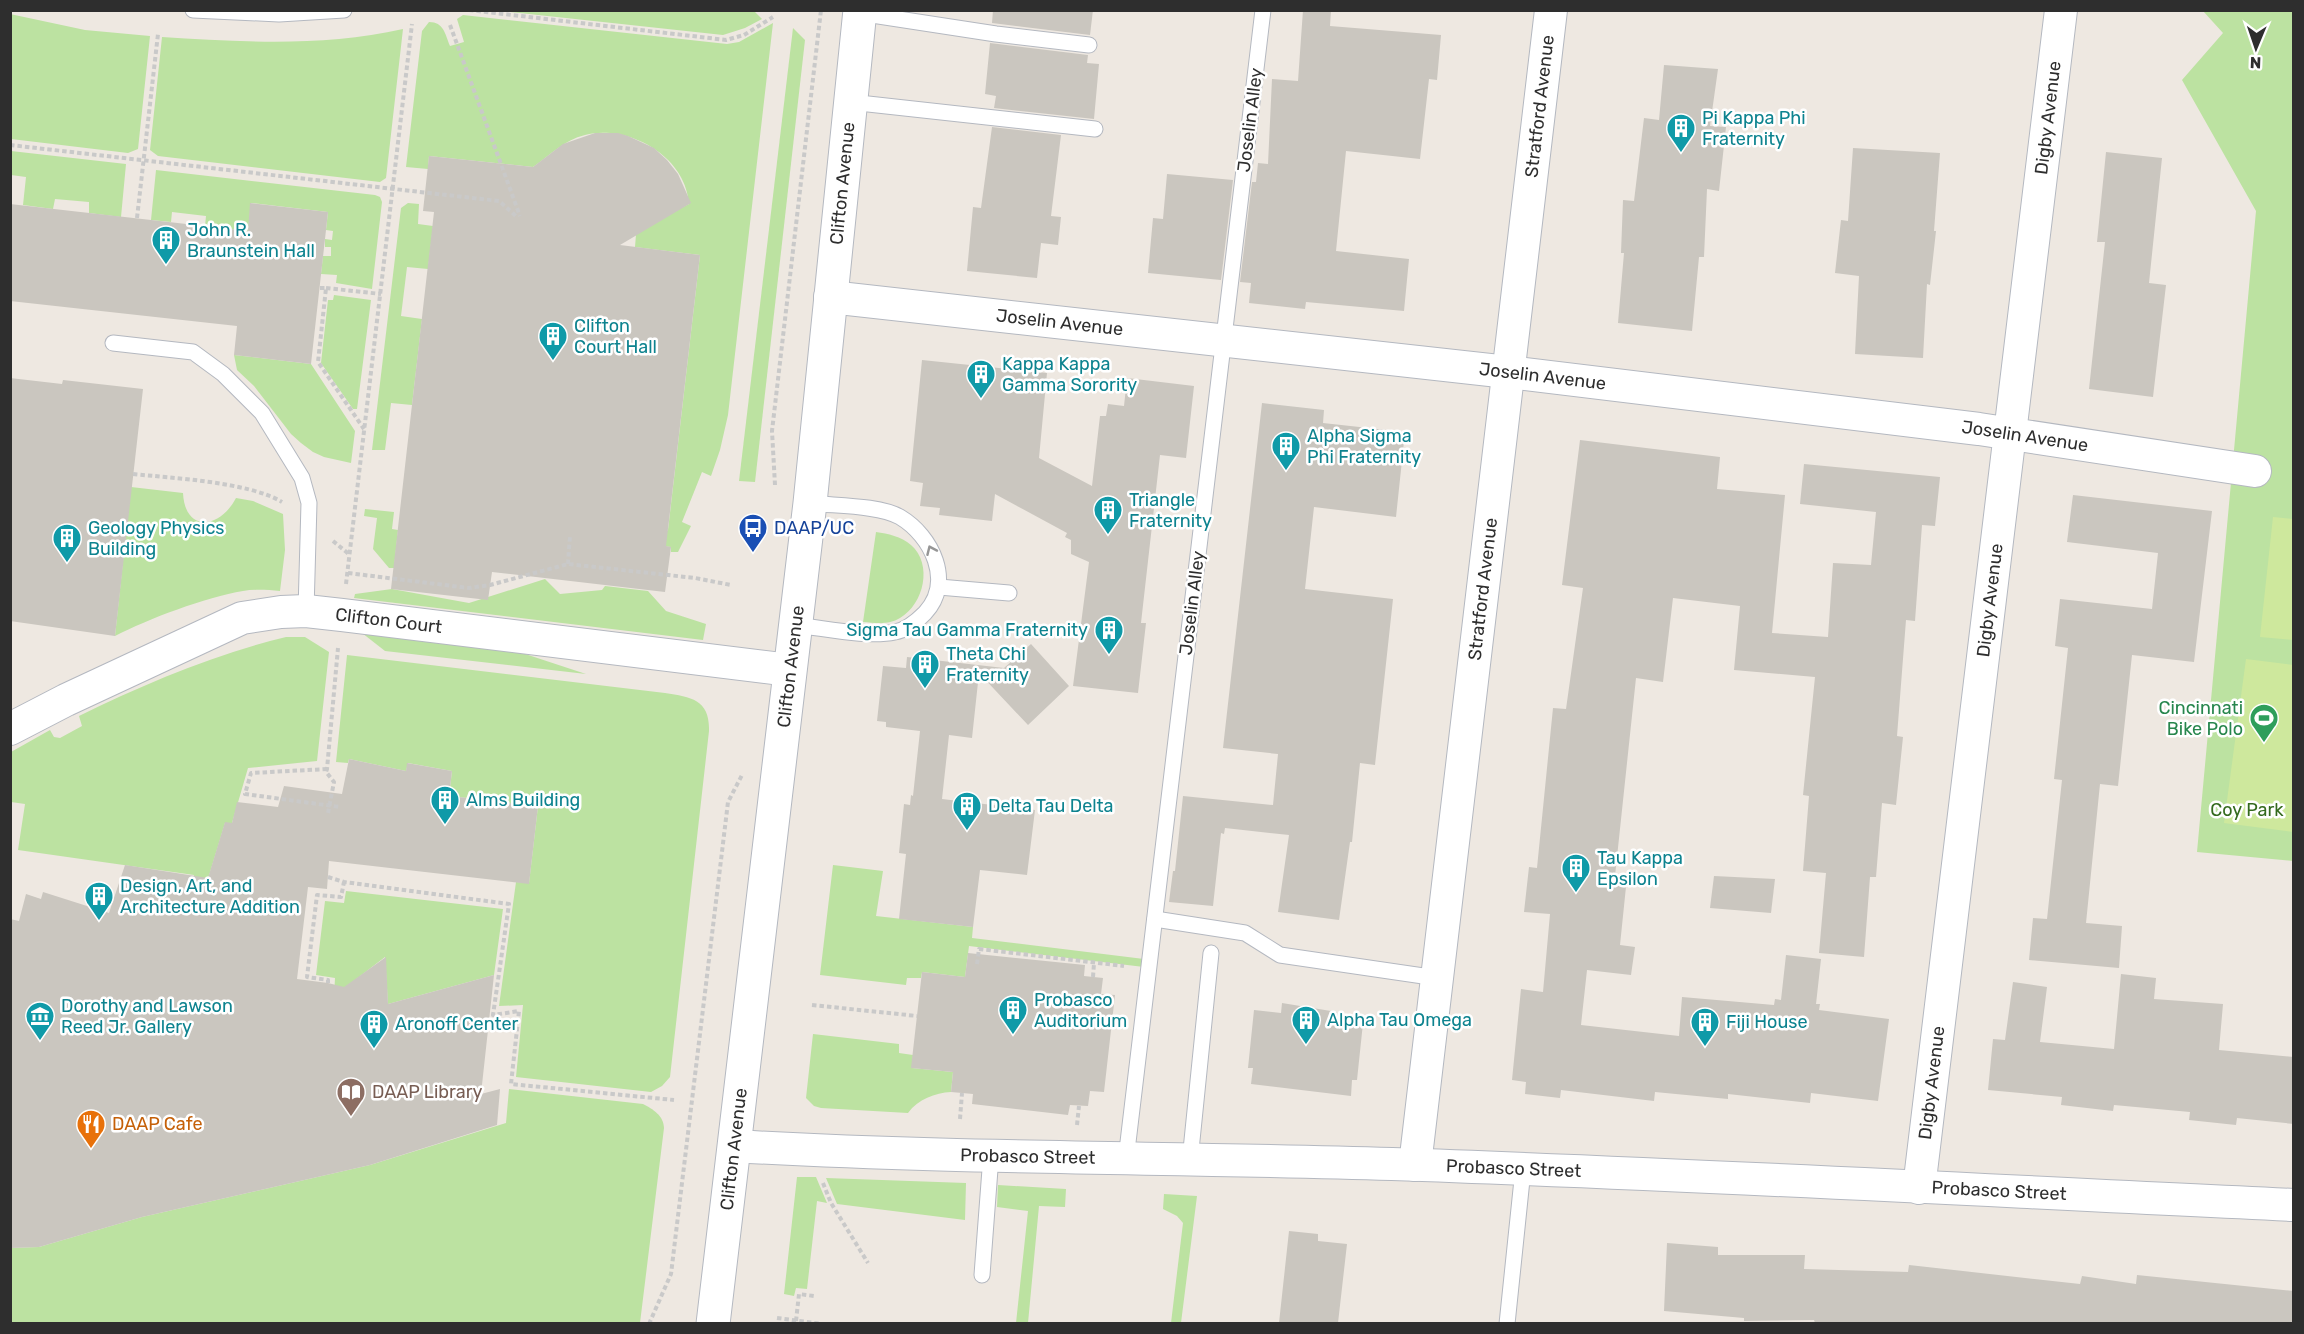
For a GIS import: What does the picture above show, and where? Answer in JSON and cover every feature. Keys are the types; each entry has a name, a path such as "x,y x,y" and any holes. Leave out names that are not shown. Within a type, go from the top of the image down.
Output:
{"main road":[{"name":"Clifton Avenue","path":"713,1323 810,503 859,12"},
{"path":"698,1323 721,1252"}],"street":[{"name":"Stratford Avenue","path":"1415,1165 1551,10"},
{"name":"Digby Avenue","path":"1918,1188 2061,10"},
{"name":"Joselin Avenue","path":"830,297 1508,372 2009,433 2255,471"},
{"name":"Clifton Court","path":"10,729 66,700 242,618 281,612 306,611 790,670"},
{"name":"Probasco Street","path":"734,1146 991,1156 1415,1165 2294,1205"}],"lane":[{"path":"193,10 279,14 344,10"},
{"name":"Joselin Alley","path":"1126,1159 1263,10"},
{"path":"859,12 996,34 1089,45"},
{"path":"850,102 1095,129"},
{"path":"113,343 193,352 235,384 262,413 302,478 309,503 306,611"},
{"path":"795,625 877,635 898,632 918,621 933,604 939,587 938,568 929,544 908,523 897,516 873,510 810,503"},
{"path":"939,587 1009,593"},
{"path":"1155,919 1245,933 1280,955 1437,978"},
{"path":"1190,1160 1211,952"},
{"path":"982,1275 991,1156"},
{"path":"1507,1323 1523,1170"}],"path":[{"path":"469,10 726,40 744,34 773,17"},
{"path":"346,585 412,24"},
{"path":"10,145 499,201 518,217 450,25"},
{"path":"137,218 158,34"},
{"path":"320,288 381,294"},
{"path":"326,288 318,362 365,430"},
{"path":"133,474 249,490 274,497 309,520 350,555"},
{"path":"568,564 570,536"},
{"path":"348,573 469,588 490,585 568,564 695,578 731,585"},
{"path":"328,813 334,782 326,772 338,644"},
{"path":"327,769 251,773 245,794 340,807"},
{"path":"328,877 345,882 509,904 493,1015 519,1011 511,1084 674,1100"},
{"path":"328,982 328,980 307,977 317,895 341,897 345,882"},
{"path":"977,964 979,950 1149,969"},
{"path":"1093,977 1094,963"},
{"path":"812,1005 917,1016"},
{"path":"960,1119 962,1093"},
{"path":"1077,1125 1079,1106"},
{"path":"822,1182 831,1203 868,1263"},
{"path":"796,1321 799,1294 814,1296"},
{"path":"777,1318 822,1323"}],"green space":[{"path":"753,10 762,19 745,28 723,35 500,11"},
{"name":"Coy Park","path":"2203,11 2293,11 2293,861 2197,852 2256,211 2182,80 2223,33"},
{"path":"10,14 85,30 150,36 138,149 128,153 11,139"},
{"path":"463,15 727,44 739,42 773,23 728,415 711,476 702,472 682,522 691,526 678,552 671,552 671,547 651,545 668,530 700,255 635,247 637,222 660,218 689,204 685,187 678,171 666,158 652,147 619,134 602,133 577,137 533,167 429,156 428,169 406,167 422,31 429,22 438,24 443,29 450,46 464,42 457,19"},
{"path":"793,28 805,40 755,482 739,481"},
{"path":"403,29 386,178 380,182 158,156 150,150 162,37 283,42 343,39"},
{"path":"11,151 126,164 121,217 89,213 89,202 55,199 53,209 23,205 26,177 11,175"},
{"path":"156,170 380,197 382,202 372,289 336,283 337,275 321,274 323,256 331,256 331,247 325,247 325,239 332,240 333,231 326,230 328,212 251,203 248,231 205,226 206,216 172,212 171,222 151,220"},
{"path":"408,203 419,204 418,224 433,226 428,269 407,267 401,316 422,319 412,405 391,403 385,450 372,450 401,208"},
{"path":"334,295 371,300 357,409 353,409 321,363 328,300 333,300"},
{"path":"234,355 311,364 355,431 351,463 313,452 291,434 254,386 237,370"},
{"path":"131,487 183,493 185,506 190,515 204,522 213,521 221,516 236,498 253,501 283,514 285,550 280,591 248,590 212,598 160,616 115,636"},
{"path":"365,509 394,512 392,529 398,530 394,568 389,568 373,549 377,518 364,516"},
{"path":"2273,517 2293,519 2293,640 2260,637"},
{"path":"876,532 899,537 911,545 918,553 924,573 920,594 915,603 900,618 887,623 863,622"},
{"path":"545,579 560,594 602,590 605,586 648,591 666,611 706,624 703,640 354,598 355,594 392,589 469,603"},
{"path":"362,633 513,650 586,674 385,651"},
{"path":"286,637 305,637 329,652 317,761 248,768 232,823 225,823 190,938 177,934 194,875 18,850 25,804 11,802 11,752 50,730 54,737 60,738 82,726 79,716 154,681 233,652"},
{"path":"347,655 665,693 683,696 703,706 709,721 709,731 670,1077 662,1086 651,1092 516,1077 523,1005 499,1006 516,882 529,883 538,806 449,796 452,771 408,763 406,771 349,759 348,763 336,762"},
{"name":"Cincinnati Bike Polo","path":"2246,659 2293,665 2293,832 2224,823"},
{"path":"833,865 883,871 876,916 973,927 972,938 1144,959 1144,967 969,946 965,977 922,972 921,978 907,978 906,985 820,975"},
{"path":"346,891 503,909 494,975 388,1004 385,957 334,996 335,978 316,975 325,901 344,903"},
{"path":"813,1034 899,1044 899,1053 913,1055 912,1068 953,1072 951,1092 927,1098 908,1113 814,1106 806,1098"},
{"path":"509,1089 643,1104 660,1116 664,1128 640,1323 11,1323 10,1248 39,1247 142,1217 370,1165 506,1123"},
{"path":"797,1177 816,1177 827,1203 817,1201 807,1289 796,1288 794,1296 784,1294"},
{"path":"826,1178 966,1183 965,1220 837,1204"},
{"path":"998,1185 1066,1189 1065,1207 1039,1206 1028,1323 1016,1323 1028,1211 997,1207"},
{"path":"1164,1194 1197,1196 1181,1323 1171,1323 1183,1223 1177,1216 1163,1209"}],"building":[{"path":"993,10 1093,10 1090,35 992,23"},
{"path":"1303,10 1331,10 1330,26 1441,35 1437,80 1429,79 1420,159 1346,151 1336,251 1409,259 1404,311 1306,302 1305,309 1249,303 1251,283 1240,282 1252,182 1256,182 1258,163 1268,164 1272,79 1298,81"},
{"path":"990,43 1088,55 1087,63 1099,64 1094,119 994,108 996,96 985,94"},
{"path":"1664,65 1718,69 1710,126 1726,127 1719,191 1707,189 1704,257 1699,257 1692,331 1618,323 1624,253 1621,253 1623,200 1634,201 1644,118 1659,120"},
{"path":"992,127 1061,135 1051,216 1061,217 1058,245 1041,243 1037,278 967,271 973,207 981,208"},
{"name":"Clifton Court Hall","path":"595,133 618,133 654,148 678,174 691,203 620,245 700,255 666,546 671,547 665,592 492,572 488,600 391,589 434,212 423,211 429,156 533,167 563,144"},
{"path":"1853,148 1940,153 1934,231 1936,231 1930,285 1927,284 1923,358 1855,354 1859,276 1835,273 1841,220 1848,221"},
{"path":"2106,152 2162,158 2149,283 2166,285 2153,397 2089,389 2105,242 2097,242"},
{"path":"1167,174 1233,180 1221,280 1148,273 1153,218 1163,219"},
{"name":"John R. Braunstein Hall","path":"250,203 328,212 311,364 234,355 237,326 10,301 10,204 248,231"},
{"path":"922,360 1047,373 1039,458 1092,486 1100,416 1106,416 1108,404 1124,406 1127,378 1194,386 1186,458 1160,455 1141,623 1146,623 1138,693 1073,686 1089,562 1071,554 1071,540 1065,537 1067,533 995,494 992,521 939,515 940,508 920,506 923,483 910,481"},
{"name":"Geology Physics Building","path":"10,378 62,384 63,380 143,389 115,636 10,621"},
{"path":"1262,403 1324,410 1323,423 1405,432 1396,517 1314,507 1305,589 1393,599 1375,765 1360,763 1352,842 1350,842 1339,920 1278,912 1289,835 1225,828 1224,834 1221,833 1213,906 1169,902 1173,871 1175,871 1183,796 1273,805 1278,754 1223,748"},
{"path":"1580,440 1720,457 1717,489 1785,495 1772,633 1828,637 1833,563 1871,565 1876,512 1800,504 1804,464 1940,477 1935,526 1922,525 1915,621 1906,620 1897,736 1903,737 1896,805 1882,803 1876,877 1870,877 1864,957 1819,953 1826,873 1803,871 1809,796 1803,795 1815,677 1734,670 1740,606 1673,598 1663,682 1636,678 1615,876 1627,877 1620,945 1635,947 1631,975 1587,970 1581,1025 1679,1036 1682,997 1774,1005 1775,999 1781,1000 1786,955 1821,959 1816,1004 1820,1004 1819,1010 1889,1019 1878,1101 1811,1093 1810,1103 1728,1094 1728,1099 1655,1092 1654,1101 1561,1090 1560,1098 1525,1094 1526,1082 1512,1080 1521,989 1543,992 1550,914 1524,912 1529,867 1537,868 1553,708 1566,709 1583,588 1562,585"},
{"path":"2073,495 2212,511 2194,662 2132,655 2118,786 2100,784 2086,923 2122,926 2119,968 2029,960 2033,918 2047,919 2062,780 2054,779 2068,648 2055,646 2060,599 2152,609 2158,553 2067,542"},
{"path":"1031,644 1069,686 1028,725 979,673 972,738 949,735 942,799 1035,810 1027,875 980,870 973,927 899,919 906,854 899,853 904,804 910,805 911,795 913,796 920,731 886,727 886,722 877,721 883,666 906,668 907,657 1004,668"},
{"path":"349,759 406,771 407,763 452,771 449,796 538,806 529,884 329,861 327,889 308,887 297,979 344,987 386,957 388,1004 494,975 481,1094 500,1089 497,1125 370,1165 142,1217 39,1247 10,1248 10,919 19,921 26,894 41,899 43,892 109,913 125,865 208,878 225,822 232,823 237,802 278,807 284,786 342,794"},
{"path":"1714,876 1775,879 1771,913 1710,908"},
{"name":"Probasco Auditorium","path":"968,953 1085,965 1084,976 1103,978 1101,994 1115,995 1104,1092 1090,1091 1088,1106 1070,1105 1068,1115 972,1104 973,1094 951,1092 953,1072 911,1068 922,972 965,977"},
{"path":"2121,974 2156,978 2154,999 2223,1004 2219,1050 2294,1057 2294,1124 2237,1118 2236,1125 2189,1120 2190,1112 2114,1105 2113,1111 2061,1105 2062,1097 1988,1090 1993,1039 2005,1040 2013,982 2047,987 2040,1042 2114,1049"},
{"name":"Alpha Tau Omega","path":"1282,1003 1337,1012 1336,1019 1363,1023 1357,1080 1352,1080 1351,1096 1251,1084 1253,1068 1248,1068 1254,1010 1281,1013"},
{"path":"1289,1231 1318,1234 1318,1241 1347,1244 1338,1323 1279,1323"},
{"path":"1667,1243 1718,1247 1718,1255 1805,1255 1804,1269 1908,1272 1909,1265 2080,1284 2082,1276 2136,1284 2137,1275 2294,1291 2294,1323 1815,1323 1814,1320 1744,1321 1744,1318 1664,1311"}],"place":[{"name":"Pi Kappa Phi Fraternity","path":"1681,154"},
{"name":"John R. Braunstein Hall","path":"166,266"},
{"name":"Clifton Court Hall","path":"553,362"},
{"name":"Kappa Kappa Gamma Sorority","path":"981,400"},
{"name":"Alpha Sigma Phi Fraternity","path":"1286,472"},
{"name":"Triangle Fraternity","path":"1108,536"},
{"name":"DAAP/UC","path":"753,554"},
{"name":"Geology Physics Building","path":"67,564"},
{"name":"Sigma Tau Gamma Fraternity","path":"1109,656"},
{"name":"Theta Chi Fraternity","path":"925,690"},
{"name":"Cincinnati Bike Polo","path":"2264,744"},
{"name":"Alms Building","path":"445,826"},
{"name":"Delta Tau Delta","path":"967,832"},
{"name":"Tau Kappa Epsilon","path":"1576,894"},
{"name":"Design, Art, and Architecture Addition","path":"99,922"},
{"name":"Probasco Auditorium","path":"1013,1036"},
{"name":"Dorothy and Lawson Reed Jr. Gallery","path":"40,1042"},
{"name":"Alpha Tau Omega","path":"1306,1046"},
{"name":"Fiji House","path":"1705,1048"},
{"name":"Aronoff Center","path":"374,1050"},
{"name":"DAAP Library","path":"351,1118"},
{"name":"DAAP Cafe","path":"91,1150"}]}
